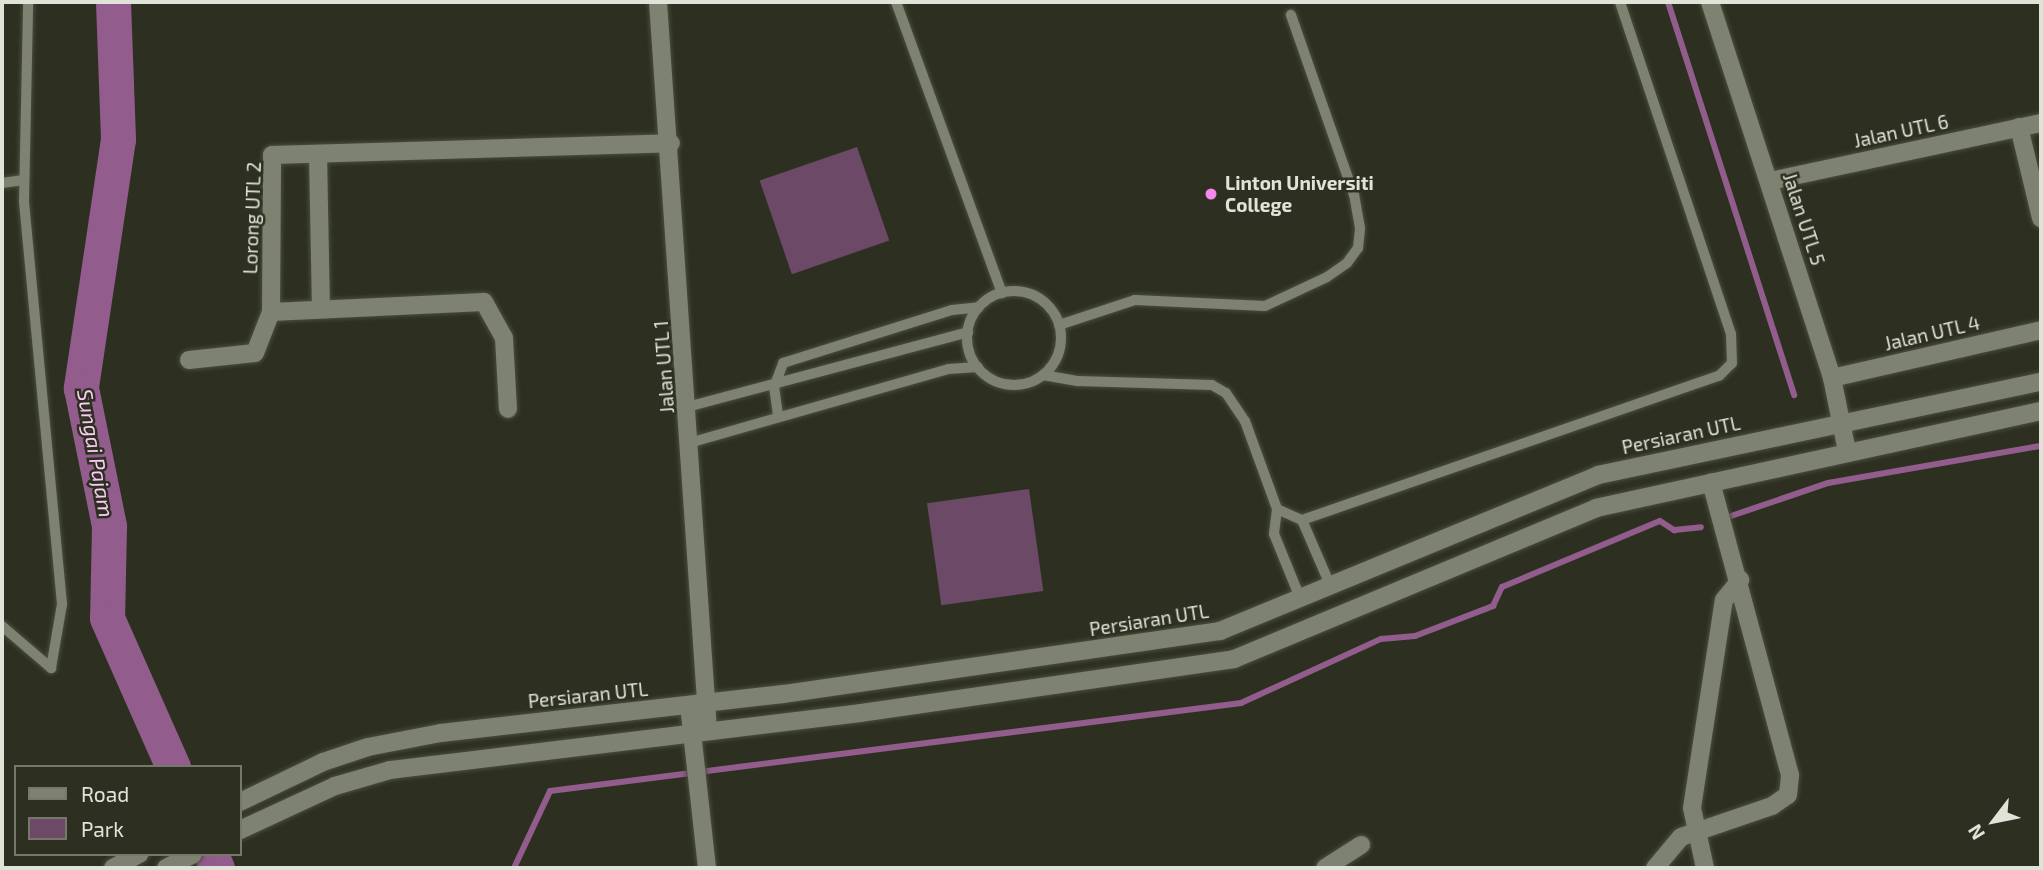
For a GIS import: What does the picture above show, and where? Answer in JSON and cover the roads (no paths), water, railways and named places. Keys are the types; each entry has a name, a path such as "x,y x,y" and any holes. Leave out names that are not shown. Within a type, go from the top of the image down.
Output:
{"street":[{"name":"Jalan UTL 1","path":"658,2 671,143 689,443 700,730 694,753 707,868"},
{"name":"Jalan UTL 5","path":"1710,2 1832,378 1847,451"},
{"name":"Jalan UTL 6","path":"1770,181 2041,123"},
{"path":"2019,127 2041,218"},
{"name":"Lorong UTL 2","path":"271,312 272,155 671,143"},
{"path":"318,154 321,309"},
{"path":"189,360 255,353 271,312 484,302 504,338 508,409"},
{"name":"Jalan UTL 4","path":"1832,378 2041,330"},
{"name":"Persiaran UTL","path":"242,801 368,747 441,733 698,704 1200,635 1331,588 1598,475 2041,382"},
{"path":"246,826 335,786 390,770 700,730 873,711 1234,659 1596,508 1847,451 2041,411"},
{"path":"1655,868 1668,848 1695,830 1772,806 1788,795 1790,775 1740,580 1711,482"},
{"path":"1705,868 1692,808 1724,600 1740,580"},
{"path":"1325,868 1361,845"},
{"path":"113,868 135,856"},
{"path":"166,868 189,856"}],"lane":[{"path":"2,626 51,668 62,604 24,180 28,2"},
{"path":"896,2 1002,293"},
{"path":"1277,509 1302,520 1719,376 1732,363 1731,334 1620,2"},
{"path":"1059,326 1135,300 1265,306 1327,277 1347,263 1358,248 1360,228 1354,195 1291,15"},
{"path":"2,183 24,180"},
{"path":"778,415 774,387 777,370 790,359 951,310 979,307 1002,293 1037,298 1059,326 1059,353 1043,375"},
{"path":"978,367 968,332 979,307"},
{"path":"687,407 774,387 968,332"},
{"path":"689,443 778,415 948,369 978,367 1002,383 1016,385 1043,375 1079,381 1212,385 1226,393 1245,421 1277,509 1274,534 1301,600"},
{"path":"1302,520 1331,588"}],"waterway":[{"name":"Sungai Pajam","path":"113,2 118,139 81,388 109,526 107,618 172,765"},
{"path":"1668,2 1794,395"},
{"path":"1731,516 1828,483 2041,446"},
{"path":"514,868 550,791 1241,703 1381,639 1415,636 1493,606 1502,587 1660,521 1674,530 1701,527"},
{"name":"Sungai Pajam","path":"212,856 217,868"}],"place":[{"name":"Linton Universiti College","path":"1211,194"}]}
